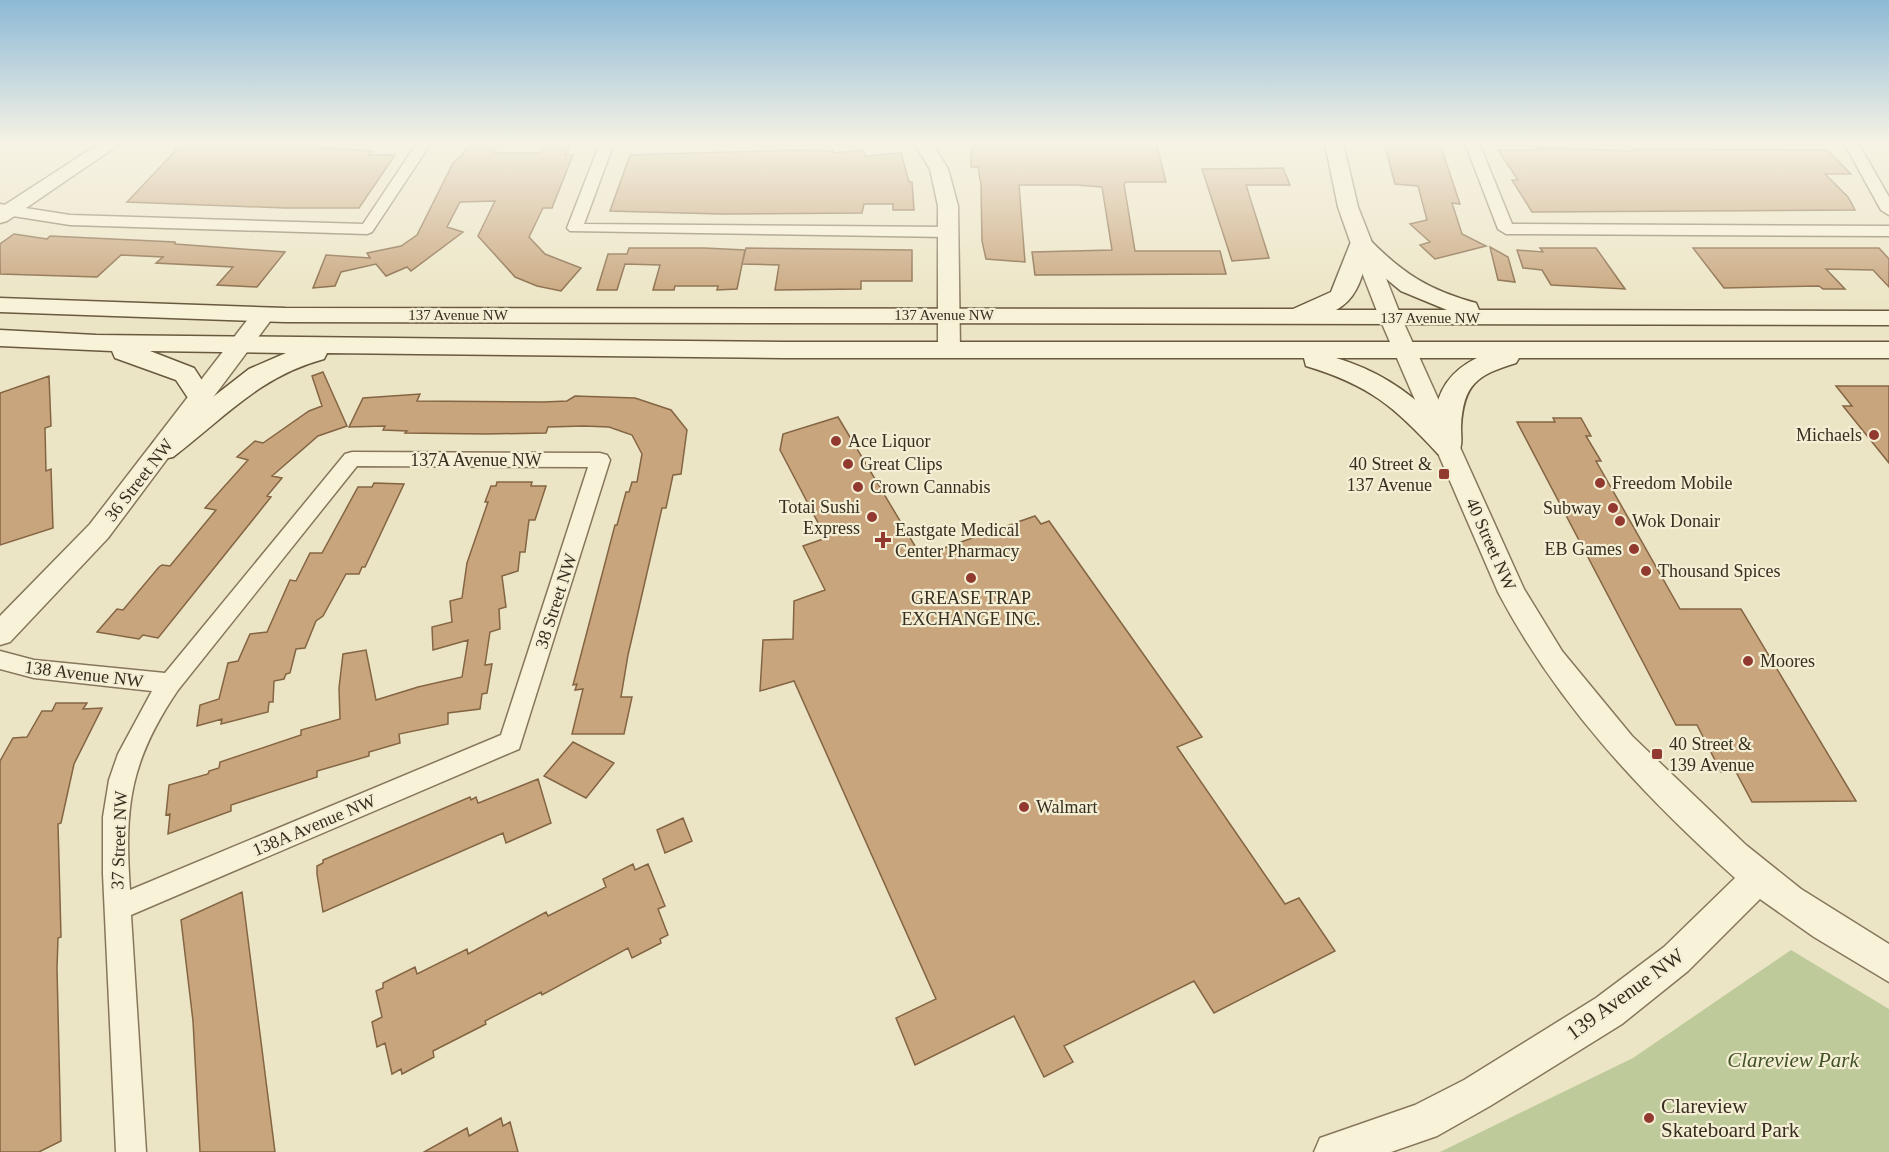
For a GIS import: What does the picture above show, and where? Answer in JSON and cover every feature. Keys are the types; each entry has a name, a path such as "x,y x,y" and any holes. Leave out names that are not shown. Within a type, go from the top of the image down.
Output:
{"main road":[{"path":"1281,319 1328,306 1341,298 1350,283 1352,269 1361,244 1392,276 1425,295 1472,309 1524,318"},
{"name":"137 Avenue NW","path":"0,305 263,315 948,315 1281,319 1889,318"},
{"path":"1087,349 1121,339 1374,329 1391,319"},
{"path":"1406,350 1416,339 1427,336 1680,323 1714,319"},
{"name":"137 Avenue NW","path":"0,338 96,343 949,350 1889,350"},
{"path":"96,343 151,360 185,374 201,398"},
{"path":"163,450 212,413 237,388 268,368 289,359 351,344"},
{"path":"1448,447 1448,413 1452,392 1465,376 1474,367 1537,350"},
{"path":"1253,351 1307,358 1373,380 1407,403 1448,447"}],"street":[{"path":"3,212 27,197"},
{"path":"3,212 70,220 368,229 389,197"},
{"path":"587,197 575,228 947,232"},
{"path":"946,197 948,206 949,350"},
{"name":"40 Street NW","path":"1346,197 1361,244 1391,319 1512,592 1534,635 1581,702 1649,777 1758,878"},
{"path":"1493,197 1506,229 1889,231"},
{"path":"1881,197 1889,210"},
{"name":"36 Street NW","path":"0,633 99,531 163,450 263,315"},
{"name":"137A Avenue NW","path":"351,459 600,460"},
{"name":"37 Street NW","path":"131,1152 118,908 116,810 121,782 138,735 170,683 351,459"},
{"name":"38 Street NW","path":"511,742 600,460"},
{"name":"138 Avenue NW","path":"0,660 34,669 170,683"},
{"name":"138A Avenue NW","path":"118,908 511,742"},
{"path":"1758,878 1789,901 1889,964"},
{"name":"139 Avenue NW","path":"1334,1152 1423,1122 1478,1093 1609,1011 1676,959 1758,878"}],"green space":[{"name":"Clareview Park","path":"1791,950 1889,1009 1889,1152 1440,1152 1633,1058"}],"building":[{"path":"132,197 367,197 359,208 285,208 127,202"},
{"path":"436,197 556,197 552,208 543,208 529,237 545,254 581,268 561,291 537,286 515,277 478,236 495,201 460,202 447,227 463,232 411,271 407,267 386,276 376,264 341,272 335,286 313,288 326,255 370,258 367,253 401,246 417,235"},
{"path":"615,197 913,197 914,210 893,210 893,204 864,204 862,213 721,214 610,211"},
{"path":"981,197 1020,197 1025,262 986,259 982,241"},
{"path":"1104,197 1126,197 1135,251 1220,251 1226,274 1035,275 1032,252 1112,250"},
{"path":"1211,197 1250,197 1269,258 1232,261"},
{"path":"1421,197 1458,197 1460,204 1452,203 1462,234 1486,246 1435,259 1420,245 1430,242 1410,224 1427,220"},
{"path":"1522,197 1848,197 1855,210 1532,212"},
{"path":"14,234 47,239 50,236 175,242 175,244 285,252 257,287 217,285 233,267 156,263 163,257 121,255 97,277 0,274 0,244"},
{"path":"1490,247 1508,257 1515,282 1498,280"},
{"path":"629,248 745,250 737,289 717,290 718,286 675,286 674,290 653,290 660,265 625,264 617,290 597,290 608,254 627,254"},
{"path":"746,248 912,250 912,281 861,281 861,289 775,290 779,265 742,264"},
{"path":"1540,248 1596,248 1625,289 1551,285 1542,270 1523,268 1517,250 1543,252"},
{"path":"1693,248 1879,248 1889,259 1889,287 1873,270 1826,269 1845,289 1823,289 1819,286 1724,288"},
{"path":"323,372 347,426 318,436 272,476 282,478 267,496 271,497 158,638 143,635 139,639 97,632 117,609 123,610 159,567 170,566 216,510 205,508 248,460 237,457 255,441 263,443 309,411 322,406 312,376"},
{"path":"49,376 51,426 45,428 46,471 51,469 53,528 0,545 0,393"},
{"path":"1836,386 1889,386 1889,463 1843,406 1852,406"},
{"path":"420,394 417,401 543,402 567,401 575,396 635,398 671,410 687,430 681,474 673,475 666,508 662,508 628,655 621,697 632,697 624,734 572,734 583,689 575,690 577,684 573,685 615,525 617,525 626,492 629,492 632,482 637,482 642,454 632,435 609,427 584,426 548,427 546,433 486,434 405,433 407,431 383,430 385,426 349,427 363,398"},
{"path":"838,417 921,556 1035,516 1041,524 1049,521 1202,737 1177,747 1285,904 1299,898 1335,951 1214,1013 1194,981 1064,1046 1073,1062 1044,1077 1014,1016 915,1065 896,1018 936,999 794,681 760,691 763,640 793,639 794,601 825,590 803,546 826,538 780,450 783,434"},
{"path":"1553,418 1581,418 1591,436 1586,436 1601,461 1596,461 1680,609 1741,609 1856,801 1752,802 1736,772 1721,772 1697,725 1676,725 1517,422 1555,422"},
{"path":"497,482 532,482 531,486 546,486 535,520 529,520 525,552 520,552 518,571 502,576 506,607 499,609 500,629 490,632 485,665 492,664 487,693 482,694 480,709 448,713 448,724 399,734 400,743 369,752 369,756 317,771 317,777 231,805 231,811 168,834 170,814 166,815 169,785 208,774 209,771 219,768 220,762 301,735 301,730 340,719 339,688 343,654 366,650 376,700 462,677 468,640 433,650 432,627 452,622 450,601 462,598 467,563 488,502 485,502 491,486 496,486"},
{"path":"374,483 404,484 365,567 362,567 359,574 346,574 323,616 316,621 305,648 296,649 290,673 286,674 284,679 274,681 273,702 269,702 268,712 221,724 222,719 197,726 200,705 219,699 228,663 238,661 250,634 267,632 290,580 296,581 310,553 322,553 358,487 372,487"},
{"path":"56,703 87,703 83,709 102,708 74,764 61,823 58,824 61,937 58,938 57,968 61,1141 39,1152 0,1152 0,761 13,738 27,737 42,711 52,711"},
{"path":"573,742 614,763 586,798 544,776"},
{"path":"538,779 551,823 506,843 503,833 323,912 317,866 323,863 323,860 470,797 471,800 476,797 478,803"},
{"path":"683,818 692,841 665,853 657,830"},
{"path":"633,864 635,870 648,864 665,906 658,909 668,935 660,939 661,943 632,958 628,948 542,995 541,992 485,1021 486,1024 433,1051 434,1057 402,1074 401,1069 392,1074 385,1043 377,1047 372,1022 382,1017 376,991 383,988 383,983 415,967 417,974 467,949 468,954 546,912 548,916 606,887 603,879"},
{"path":"242,892 275,1152 200,1152 193,1021 181,920"},
{"path":"501,1118 503,1126 510,1122 518,1152 424,1152 467,1128 469,1136"}],"place":[{"name":"Michaels","path":"1874,435"},
{"name":"Ace Liquor","path":"836,441"},
{"name":"Great Clips","path":"848,464"},
{"name":"40 Street & 137 Avenue","path":"1444,474"},
{"name":"Freedom Mobile","path":"1600,483"},
{"name":"Crown Cannabis","path":"858,487"},
{"name":"Subway","path":"1613,508"},
{"name":"Totai Sushi Express","path":"872,517"},
{"name":"Wok Donair","path":"1620,521"},
{"name":"Eastgate Medical Center Pharmacy","path":"883,540"},
{"name":"EB Games","path":"1634,549"},
{"name":"Thousand Spices","path":"1646,571"},
{"name":"GREASE TRAP EXCHANGE INC.","path":"971,578"},
{"name":"Moores","path":"1748,661"},
{"name":"40 Street & 139 Avenue","path":"1657,754"},
{"name":"Walmart","path":"1024,807"},
{"name":"Clareview Skateboard Park","path":"1649,1118"}]}
